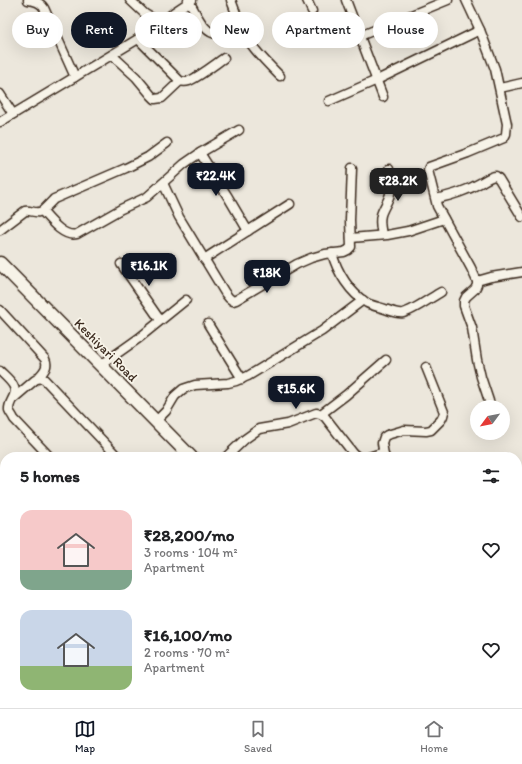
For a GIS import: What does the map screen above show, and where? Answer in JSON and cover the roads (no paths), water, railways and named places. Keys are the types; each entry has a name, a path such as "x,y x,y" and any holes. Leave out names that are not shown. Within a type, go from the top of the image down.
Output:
{"main road":[{"name":"Keshiyari Road","path":"0,263 187,452"}],"street":[{"path":"28,0 42,4 75,77"},
{"path":"130,0 143,12"},
{"path":"174,12 190,0 201,24 210,31"},
{"path":"231,0 236,12"},
{"path":"306,0 312,11"},
{"path":"346,0 351,12"},
{"path":"365,34 448,0"},
{"path":"466,0 480,30 495,69 500,88 507,130 504,138 429,167 428,174 437,206 477,281 475,289 466,297 464,306 472,328 477,360 488,400"},
{"path":"329,101 377,80 480,30"},
{"path":"0,122 135,41"},
{"path":"147,48 180,81"},
{"path":"254,48 280,76"},
{"path":"365,48 383,97"},
{"path":"112,55 136,77 151,95 156,98 162,98 180,81 188,81 224,58"},
{"path":"500,88 522,83"},
{"path":"0,94 13,114"},
{"path":"42,211 64,232 74,235 77,234 121,209 147,197 184,164 239,130"},
{"path":"0,230 25,211 42,211 54,200 148,157 167,143"},
{"path":"200,153 248,231"},
{"path":"163,183 179,218 229,298 233,301 262,286 297,264 311,258 344,252 351,247 350,220 352,168"},
{"path":"382,235 380,223 381,217 390,194 389,168"},
{"path":"436,200 472,188 489,178 496,176 522,217"},
{"path":"204,259 290,204"},
{"path":"351,238 408,231 444,219"},
{"path":"332,253 342,277 354,293 368,303 392,312 403,313 409,311 441,292"},
{"path":"121,264 160,320"},
{"path":"477,281 522,272"},
{"path":"101,365 139,338 186,300"},
{"path":"156,421 166,411 175,396 183,388 195,385 228,383 242,379 322,331 363,300"},
{"path":"0,310 47,362 47,366 38,378 14,398"},
{"path":"208,324 242,379"},
{"path":"321,414 346,395 386,360"},
{"path":"383,452 382,443 384,437 387,435 404,430 431,430 443,416 444,412 426,367"},
{"path":"0,370 14,385 15,393 9,410 11,414 45,452"},
{"path":"38,378 41,378 47,382 113,452"},
{"path":"231,452 245,439 259,429 288,424 316,413 325,417 352,452"}]}
